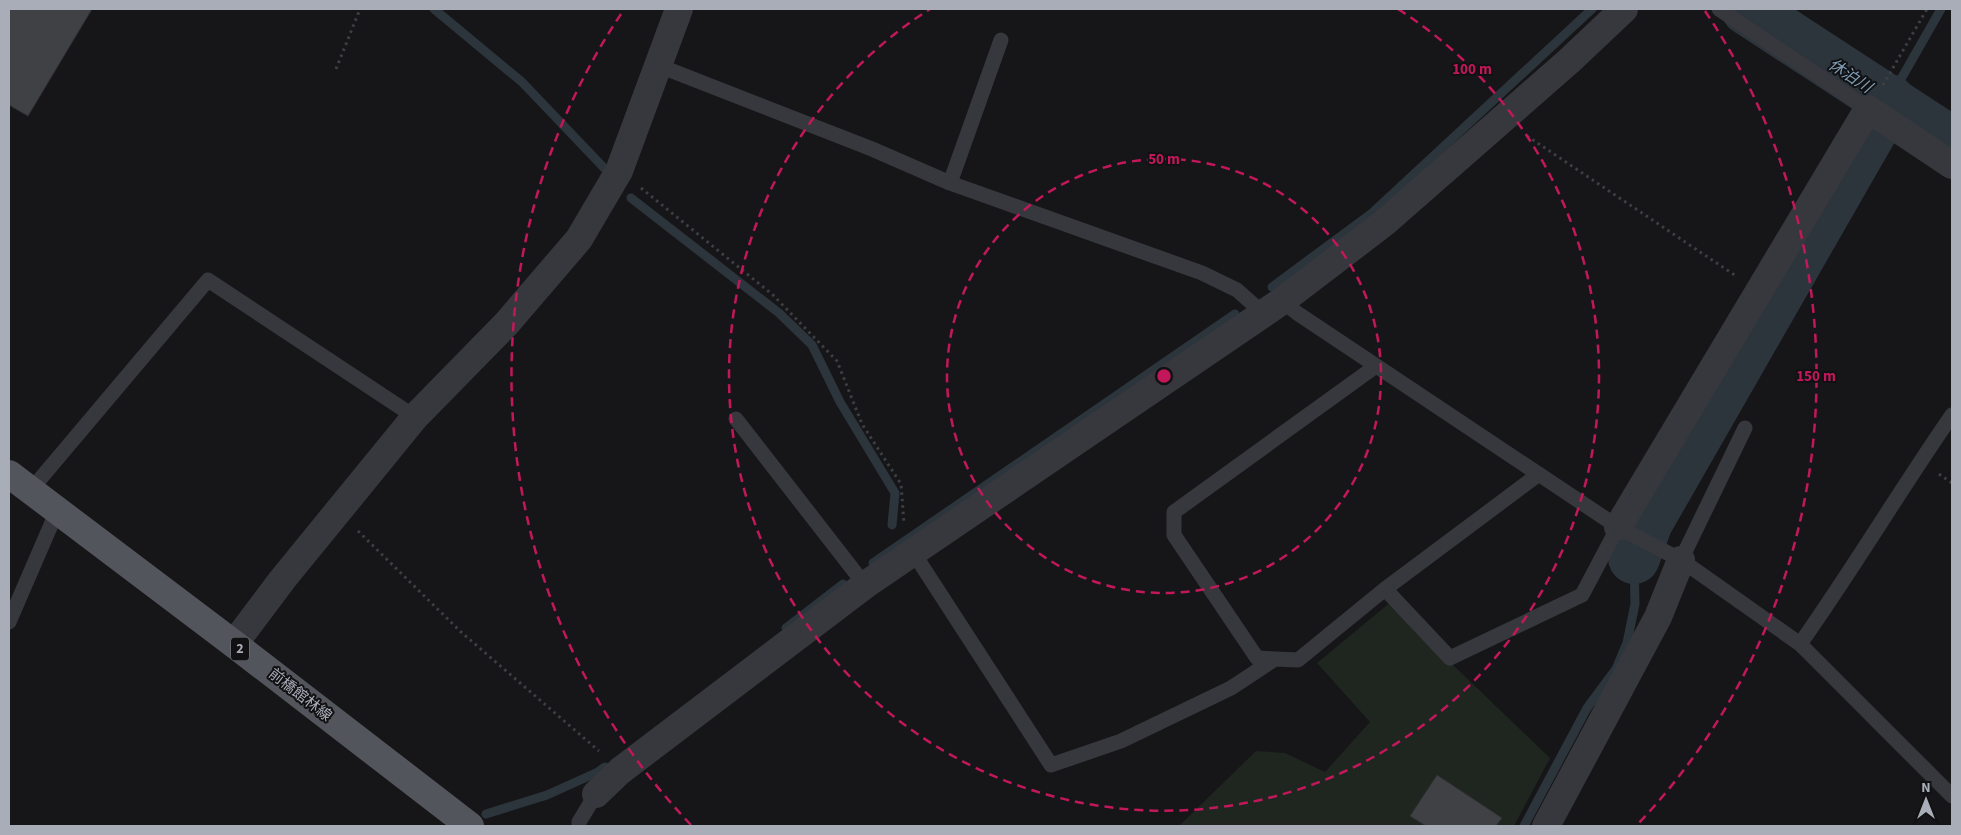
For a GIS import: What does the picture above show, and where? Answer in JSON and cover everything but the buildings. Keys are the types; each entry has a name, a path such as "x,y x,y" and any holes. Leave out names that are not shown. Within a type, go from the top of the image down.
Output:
{"main road":[{"name":"前橋館林線","path":"9,474 470,826"}],"street":[{"path":"234,644 282,580 415,417 508,324 579,239 619,171 679,9"},
{"path":"596,794 620,771 865,585 909,540 1273,308 1384,223 1569,61 1624,9"},
{"path":"1618,527 1873,100 1952,165"},
{"path":"1546,826 1658,618 1681,560"}],"lane":[{"path":"1719,9 1873,100"},
{"path":"950,182 1000,40"},
{"path":"657,65 872,149 950,182 1202,273 1273,308 1376,366 1618,527 1681,560 1800,644 1952,796"},
{"path":"30,490 208,280 415,417"},
{"path":"1376,366 1174,512 1174,535 1257,658 1298,660 1385,590 1539,474"},
{"path":"1800,644 1838,590 1952,415"},
{"path":"736,419 865,585"},
{"path":"1681,560 1745,428"},
{"path":"9,622 57,511"},
{"path":"1385,590 1450,658 1582,595 1618,527"},
{"path":"909,540 1051,765 1121,742 1231,688 1275,659"},
{"path":"579,826 579,822 596,794"}],"path":[{"path":"336,69 360,9"},
{"path":"1873,100 1927,9"},
{"path":"1502,119 1759,291"},
{"path":"619,171 773,295 837,361 862,424 900,484 909,540"},
{"path":"338,511 461,632 616,765 620,771"}],"shaded area":[{"path":"1398,596 1451,663 1550,758 1514,826 1179,826 1256,751 1285,753 1325,772 1370,722 1317,663"}],"waterway":[{"path":"434,9 522,82 606,170"},
{"path":"1272,287 1372,213 1592,9"},
{"name":"休泊川","path":"1747,9 1952,143"},
{"path":"1889,100 1941,9"},
{"path":"1634,558 1647,522 1889,100"},
{"path":"631,198 779,313 812,345 840,402 895,493 892,525"},
{"path":"873,563 1235,314"},
{"path":"1524,826 1587,708 1616,669 1627,643 1635,604 1634,558"},
{"path":"786,628 843,584"},
{"path":"486,814 547,795 605,767"}]}
